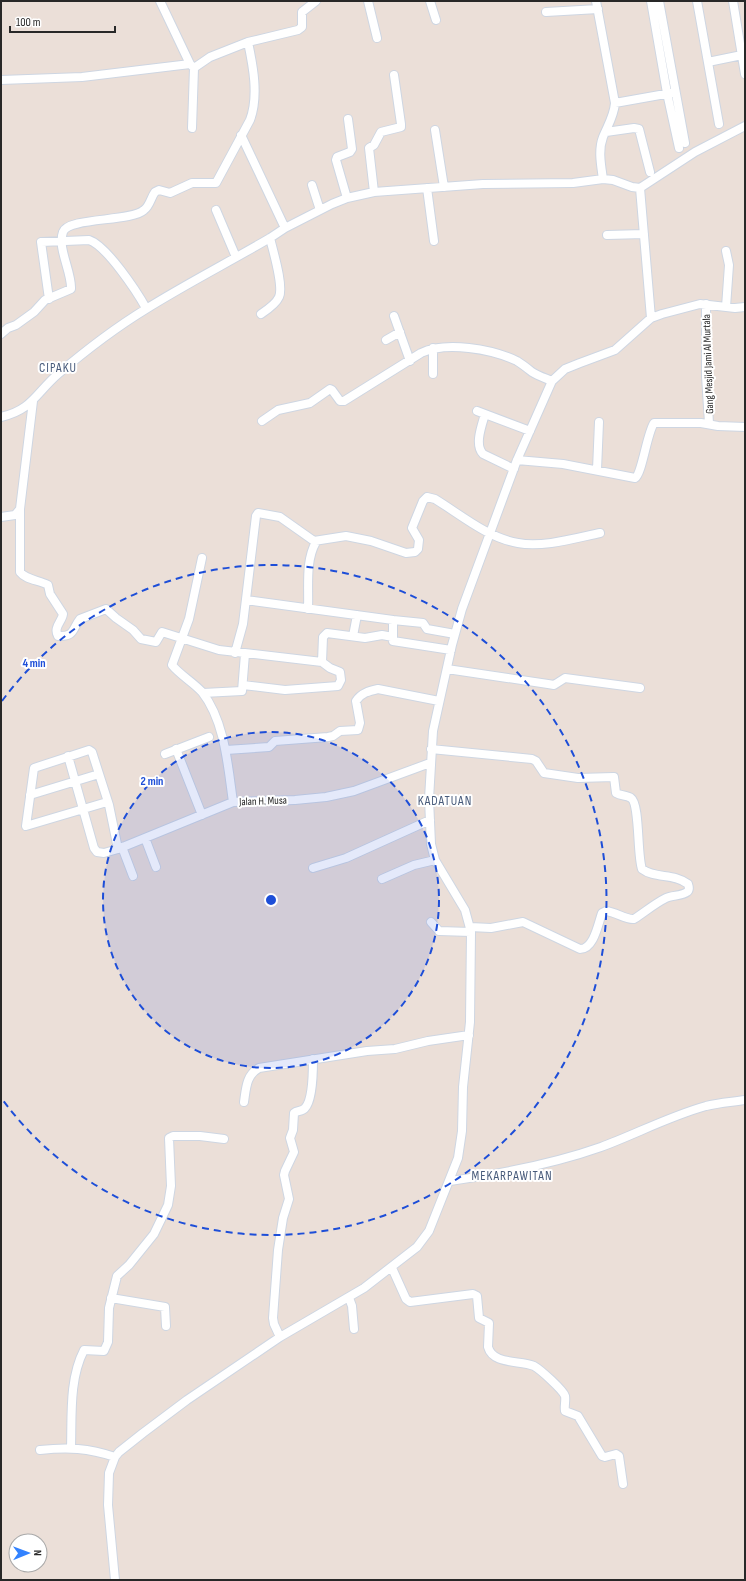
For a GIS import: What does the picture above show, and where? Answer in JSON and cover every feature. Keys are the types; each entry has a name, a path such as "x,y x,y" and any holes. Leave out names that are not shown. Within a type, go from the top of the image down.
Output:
{"street":[{"path":"160,1 192,66 192,128"},
{"path":"1,80 82,77 192,66 248,42 298,30 302,27 302,12 316,1"},
{"path":"368,1 377,38"},
{"path":"430,1 436,20"},
{"path":"651,1 682,146"},
{"path":"659,1 671,93"},
{"path":"697,1 720,124"},
{"path":"733,1 745,74"},
{"path":"546,12 597,3 615,104 613,116 600,148 603,179"},
{"path":"1,334 34,312 48,299 71,288 62,242 63,230 78,223 131,216 141,213 147,207 155,192 160,190 170,193 192,183 216,183 250,120 254,109 255,102 253,76 248,42"},
{"path":"708,62 743,59"},
{"path":"374,192 369,148 374,145 381,132 401,127 394,75"},
{"path":"615,104 671,93"},
{"path":"347,198 336,158 350,152 352,149 348,119"},
{"path":"1,417 20,410 33,401 41,390 59,373 146,308 285,228 347,198 374,192 444,186 574,183 603,179 613,180 632,187 640,188 695,152 745,126"},
{"path":"606,132 634,128 639,129 650,172"},
{"path":"435,130 444,186"},
{"path":"241,135 285,228"},
{"path":"312,185 320,210"},
{"path":"428,188 434,241"},
{"path":"640,188 651,318"},
{"path":"216,210 236,257"},
{"path":"607,235 644,234"},
{"path":"261,314 278,299 281,290 270,238"},
{"path":"48,299 41,244 89,240 94,242 126,277 146,308"},
{"path":"726,251 729,265 726,307"},
{"path":"114,1580 108,1506 110,1473 115,1457 119,1452 187,1400 280,1337 349,1298 392,1268 417,1247 426,1237 450,1181 458,1158 461,1143 463,1087 469,1035 471,930 465,910 435,860 431,844 429,799 431,749 439,701 455,634 489,533 517,460 552,381 565,369 580,362 615,350 651,318 686,306 706,304 726,307 745,307"},
{"name":"Gang Mesjid Jami Al Murtala","path":"706,304 706,376 709,423"},
{"path":"394,316 410,361"},
{"path":"386,340 400,332"},
{"path":"262,421 278,410 310,403 330,390 332,390 340,401 344,401 410,361 420,353 433,348 457,347 487,352 516,361 536,374 552,381"},
{"path":"433,348 433,374"},
{"path":"33,401 20,509 20,573 30,579 48,585 50,594 63,614 56,632 62,636 73,632 80,619 106,609 142,639 156,642 163,633 234,653 322,662 330,668 340,672 341,680 338,686 285,690 243,686"},
{"path":"514,469 483,454 480,450 481,413 530,431"},
{"path":"597,470 599,422"},
{"path":"517,460 563,464 637,478 654,423 709,423 718,426 745,427"},
{"path":"234,653 242,628 257,514 260,513 280,517 316,542 348,537 374,542 406,553 415,552 420,545 419,540 412,528 423,501 427,497 435,499 489,533 509,541 525,544 562,541 600,533"},
{"path":"1,517 15,515 20,509"},
{"path":"308,609 309,560 316,542"},
{"path":"202,558 189,619 172,665 203,694 216,720 226,750 233,802"},
{"path":"246,600 357,616 424,623 427,629 455,634"},
{"path":"353,636 357,616"},
{"path":"393,620 392,640 395,642 451,650"},
{"path":"322,662 323,637 325,634 330,632 364,638 382,635 392,637"},
{"path":"203,694 241,692 243,690 245,654"},
{"path":"447,669 554,685 565,678 640,688"},
{"path":"226,750 268,746 275,741 328,737 333,736 340,731 358,730 360,723 356,701 363,694 371,690 439,701"},
{"path":"165,754 209,737"},
{"path":"176,749 202,815"},
{"path":"431,749 532,759 536,761 544,773 575,778 614,777 616,794 631,798 633,800 637,818 642,869 650,874 678,879 688,884 690,888 684,893 673,895 656,903 634,918 630,919 616,913 606,911 602,913 592,941 584,949 580,949 523,922 491,928 439,931 432,922"},
{"path":"107,802 26,826 34,768 68,756 91,750 99,774 107,802 120,848 133,876"},
{"path":"68,756 83,809"},
{"name":"Jalan H. Musa","path":"83,809 94,848 100,854 120,848 233,802 295,800 326,797 354,791 430,763"},
{"path":"30,795 99,774"},
{"path":"313,868 346,858 430,820"},
{"path":"145,838 156,867"},
{"path":"382,879 410,866 435,860"},
{"path":"244,1102 248,1078 254,1070 259,1068 313,1059 395,1049 428,1041 469,1035"},
{"path":"280,1337 273,1318 278,1250 283,1218 289,1199 284,1175 294,1152 294,1147 290,1141 293,1130 294,1113 296,1111 304,1110 308,1105 310,1098 313,1059"},
{"path":"450,1181 568,1158 600,1147 680,1114 707,1106 745,1100"},
{"path":"71,1448 72,1406 78,1364 84,1350 106,1350 108,1342 109,1308 117,1276 154,1234 168,1205 171,1186 170,1137 200,1136 224,1139"},
{"path":"392,1268 406,1299 410,1302 475,1294 478,1298 479,1318 489,1323 489,1350 498,1358 534,1366 554,1382 563,1394 565,1412 577,1415 602,1456 606,1457 616,1454 619,1456 623,1484"},
{"path":"111,1298 165,1307 166,1326"},
{"path":"349,1298 352,1306 354,1329"},
{"path":"40,1450 71,1448 86,1449 115,1457"}],"district":[{"name":"CIPAKU","path":"58,368"},
{"name":"KADATUAN","path":"445,801"},
{"name":"MEKARPAWITAN","path":"512,1176"}]}
